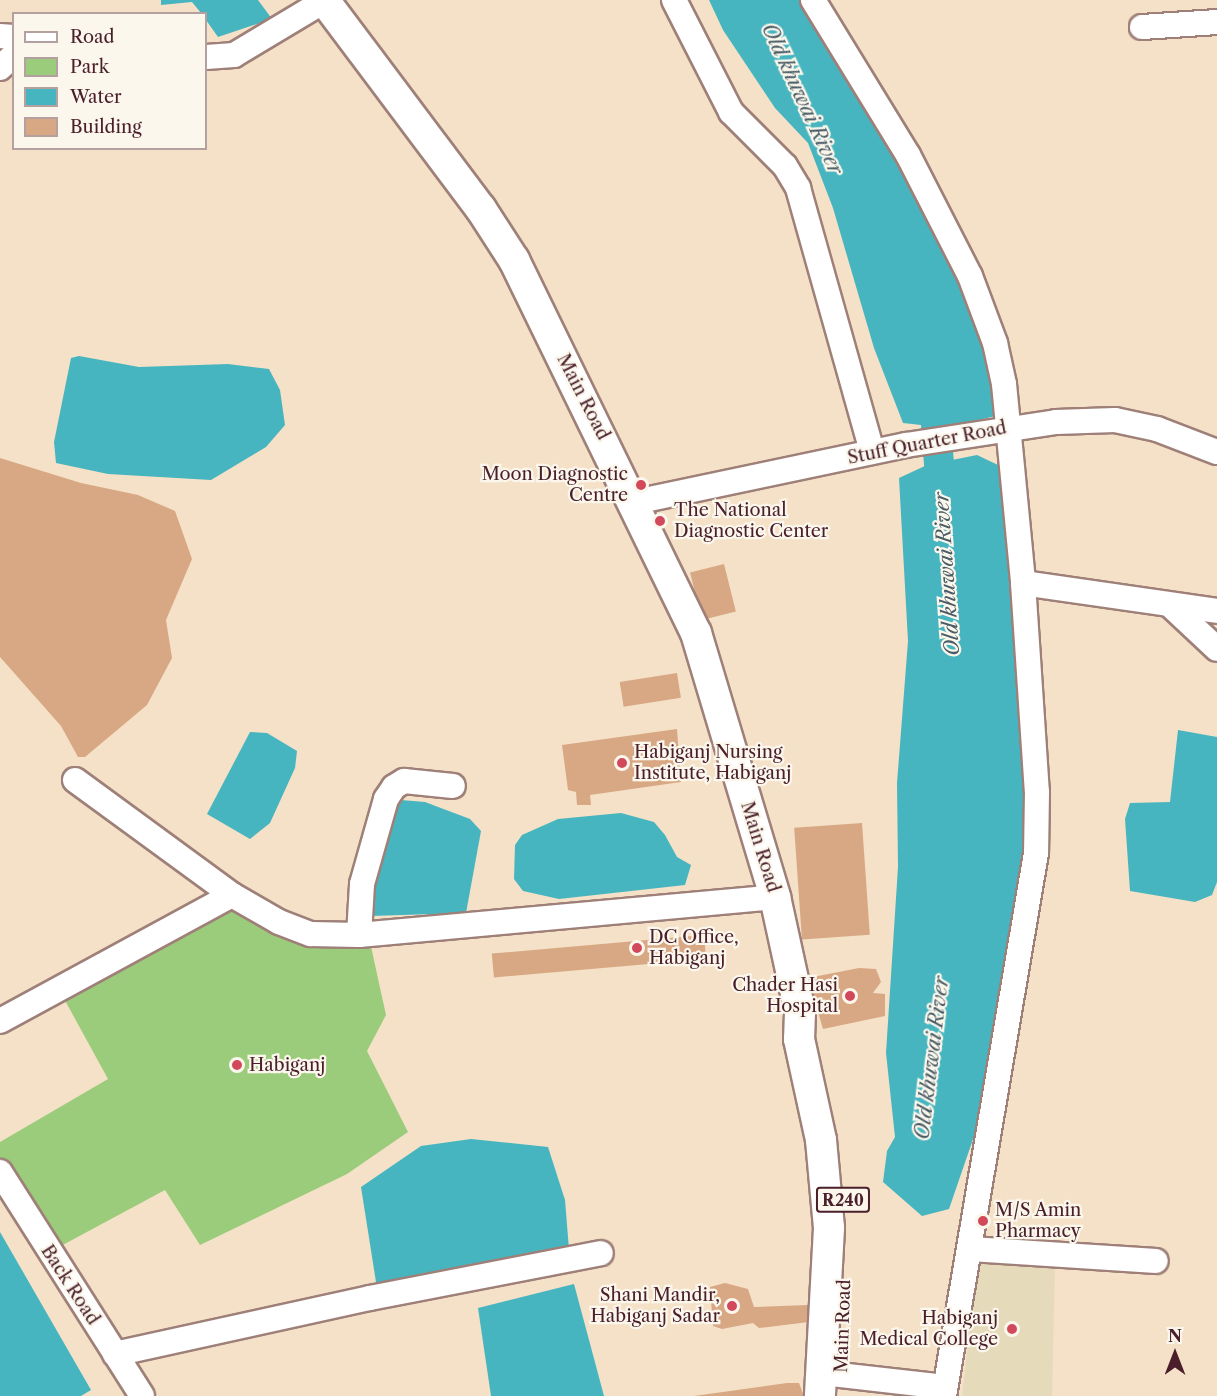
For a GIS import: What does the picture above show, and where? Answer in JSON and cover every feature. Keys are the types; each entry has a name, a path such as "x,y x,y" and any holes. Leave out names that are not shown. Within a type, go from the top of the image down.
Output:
{"main road":[{"name":"Main Road","path":"325,0 481,209 514,260 635,502 696,633 776,897 800,1012 816,1034 838,1136 844,1251 831,1385"}],"street":[{"path":"207,57 234,55 325,0"},
{"path":"674,0 731,112 785,165 798,188 872,452"},
{"path":"813,0 908,155 970,276 995,343 1007,427 1023,583 1037,792 1036,853 1010,1022 977,1185 971,1249 944,1392 831,1385"},
{"path":"1142,27 1217,22"},
{"path":"0,68 12,57"},
{"name":"Stuff Quarter Road","path":"635,502 906,445 1007,427 1115,420 1156,429 1217,452"},
{"path":"1023,583 1217,611"},
{"path":"1170,605 1217,649"},
{"path":"75,780 232,895 279,922 311,934 359,935 776,897"},
{"path":"359,935 362,884 386,799 394,787 404,781 453,786"},
{"path":"0,1022 232,895"},
{"name":"Back Road","path":"0,1172 142,1396"},
{"path":"971,1249 1156,1261"},
{"path":"115,1354 369,1298 591,1255"}],"shaded area":[{"name":"Habiganj Medical College","path":"978,1259 1055,1262 1052,1396 962,1396"}],"green space":[{"name":"Habiganj","path":"226,898 300,945 370,942 386,1015 367,1051 408,1132 347,1174 200,1245 165,1190 59,1247 0,1163 0,1142 108,1079 62,995"}],"water":[{"path":"161,0 258,0 272,19 218,37 207,21 207,12 200,12 192,2 161,5"},
{"path":"709,0 809,0 959,257 1002,377 999,415 948,428 903,423 874,348 833,208 808,143 775,108 723,30"},
{"path":"79,356 139,367 228,364 269,369 280,390 285,425 266,447 211,480 108,474 56,463 54,442 71,358"},
{"path":"977,455 998,465 1034,830 991,1087 949,1209 922,1216 883,1182 887,1151 895,1137 886,1053 898,867 897,783 908,641 899,478 927,465"},
{"path":"1178,730 1217,737 1217,882 1212,895 1195,902 1130,891 1125,819 1130,803 1170,802"},
{"path":"250,732 267,733 297,751 295,768 270,823 250,839 207,814"},
{"path":"401,800 425,802 470,819 481,831 466,913 370,916 372,862 383,827"},
{"path":"621,813 654,822 665,835 677,857 691,865 685,885 559,899 523,891 514,879 515,845 522,835 558,819"},
{"path":"471,1139 548,1147 565,1200 570,1262 379,1301 361,1187 421,1146"},
{"path":"0,1232 91,1390 81,1396 0,1396"},
{"path":"574,1284 604,1396 491,1396 478,1308"}],"building":[{"path":"0,458 81,483 138,495 175,511 192,559 166,620 172,658 147,705 85,757 78,757 61,726 0,657"},
{"path":"724,564 736,612 702,620 690,572"},
{"path":"677,673 681,698 624,707 620,682"},
{"name":"Habiganj Nursing Institute, Habiganj","path":"677,729 681,782 590,795 591,805 577,805 576,792 568,790 562,745"},
{"path":"862,823 870,935 802,939 794,828"},
{"path":"704,935 706,959 494,977 492,954"},
{"name":"Chader Hasi Hospital","path":"859,968 876,969 881,982 873,993 885,994 885,1016 823,1029 808,978"},
{"name":"Shani Mandir, Habiganj Sadar","path":"725,1283 748,1289 754,1307 808,1305 809,1322 759,1328 753,1323 722,1329 713,1326 710,1287"},
{"path":"799,1383 804,1396 694,1396"}],"waterway":[{"name":"Old khuwai River","path":"935,411 942,504"}],"place":[{"name":"Moon Diagnostic Centre","path":"641,485"},
{"name":"The National Diagnostic Center","path":"660,521"},
{"name":"Habiganj Nursing Institute, Habiganj","path":"622,763"},
{"name":"DC Office, Habiganj","path":"637,948"},
{"name":"Chader Hasi Hospital","path":"850,996"},
{"name":"Habiganj","path":"237,1065"},
{"name":"M/S Amin Pharmacy","path":"983,1221"},
{"name":"Shani Mandir, Habiganj Sadar","path":"732,1306"},
{"name":"Habiganj Medical College","path":"1012,1329"}]}
